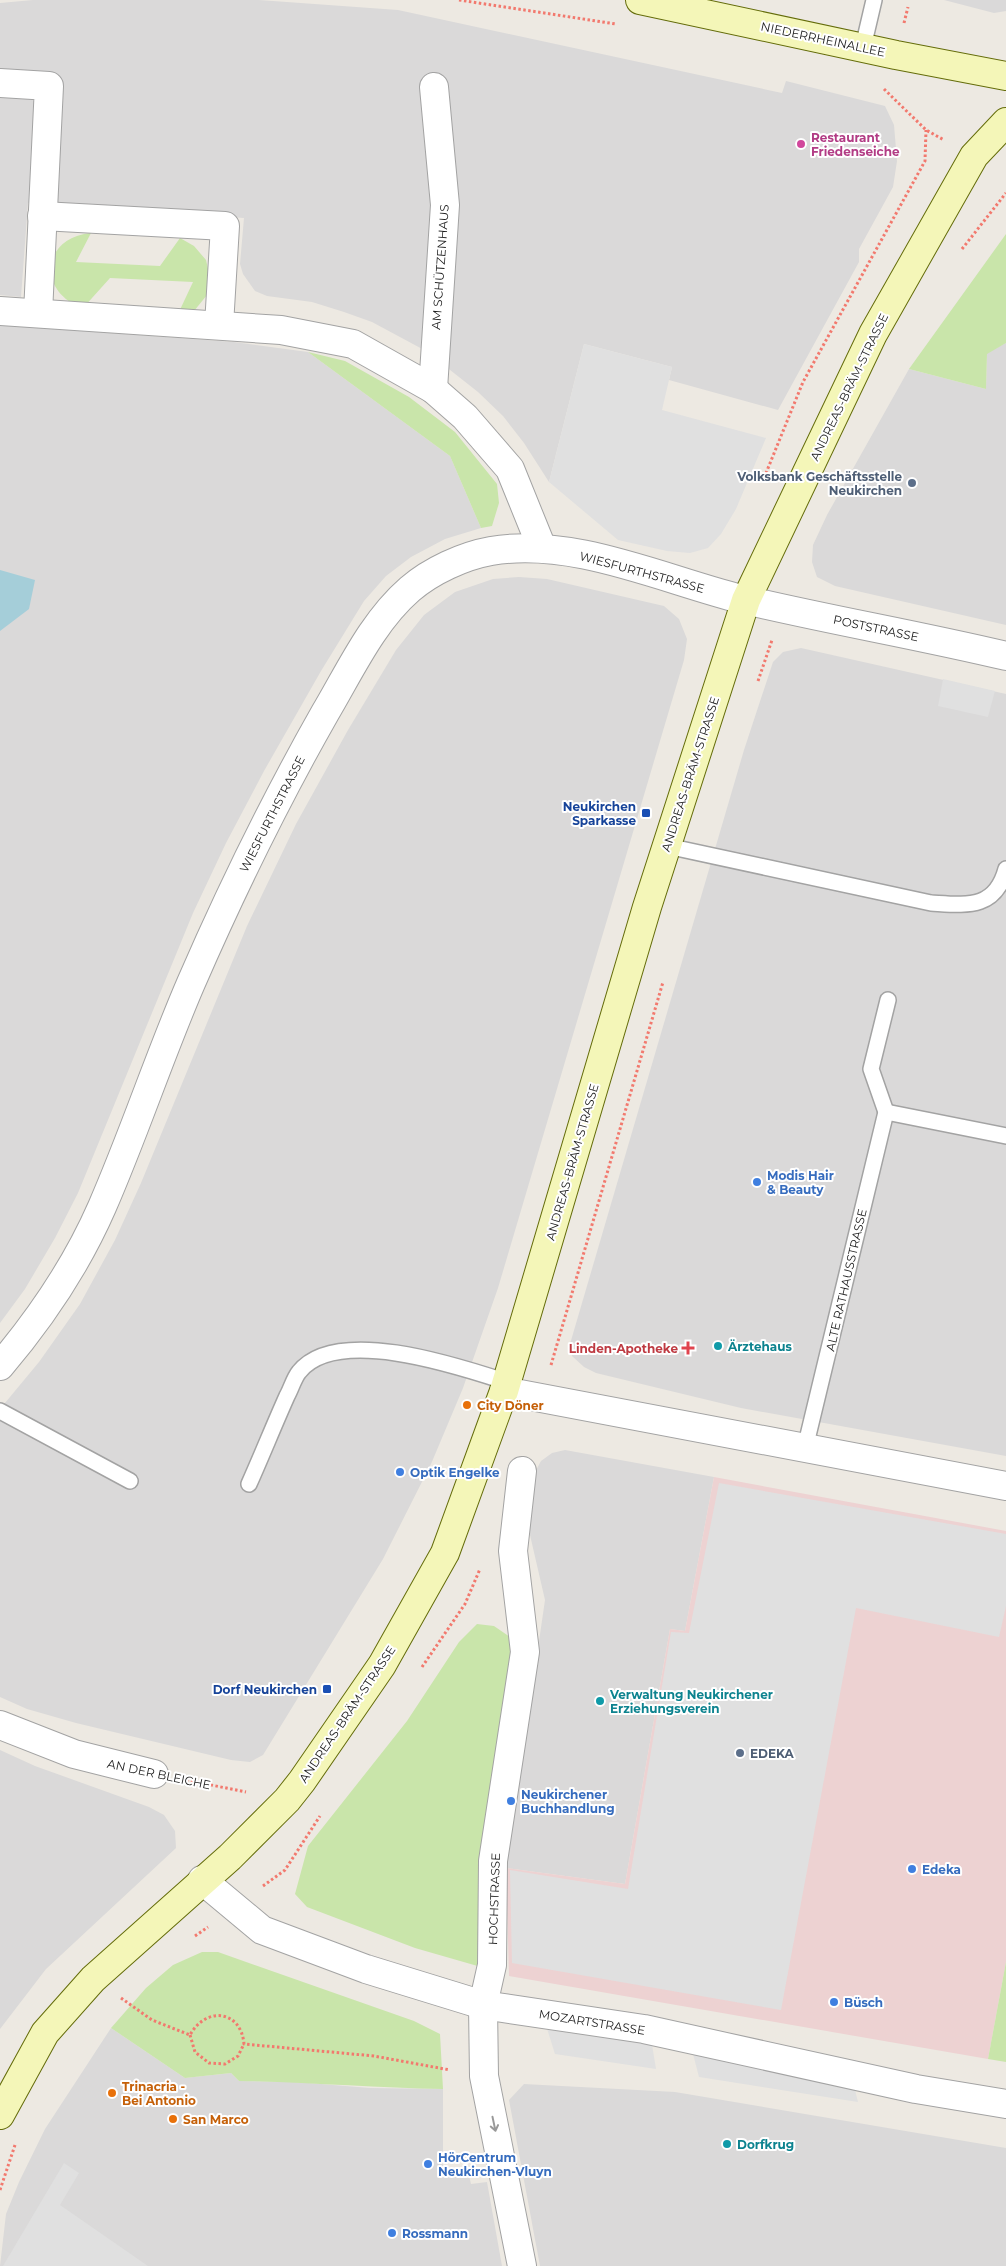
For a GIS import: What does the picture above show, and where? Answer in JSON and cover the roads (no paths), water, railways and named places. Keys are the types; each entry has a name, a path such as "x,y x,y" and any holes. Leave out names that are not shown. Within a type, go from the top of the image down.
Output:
{"main road":[{"name":"NIEDERRHEINALLEE","path":"640,0 1006,76"},
{"name":"ANDREAS-BRÄM-STRASSE","path":"0,2115 45,2033 93,1979 230,1857 287,1800 316,1764 382,1665 445,1553 505,1386 667,846 746,600 873,334 974,156 1006,122"}],"street":[{"path":"0,83 49,86 38,313"},
{"name":"AM SCHÜTZENHAUS","path":"433,389 445,206 434,87"},
{"path":"42,216 225,226 219,325"},
{"path":"0,311 281,330 353,344 433,389 465,417 510,469 542,548"},
{"name":"WIESFURTHSTRASSE","path":"0,1366 20,1342 64,1278 101,1210 190,984 253,847 312,737 373,630 410,589 448,565 490,551 542,548 591,557 746,600"},
{"name":"POSTSTRASSE","path":"746,600 1006,656"},
{"path":"505,1386 805,1448 1006,1486"},
{"name":"HOCHSTRASSE","path":"522,1470 513,1551 525,1652 493,1861 492,1965 483,2005 484,2076 522,2266"},
{"name":"AN DER BLEICHE","path":"0,1724 74,1754 154,1774"},
{"name":"MOZARTSTRASSE","path":"202,1880 262,1930 366,1969 483,2005 644,2029 916,2089 1006,2104"}],"lane":[{"path":"864,48 874,0"},
{"path":"667,846 931,903 970,905 992,897 1002,882 1006,869"},
{"path":"888,1000 871,1068 886,1112 1006,1136"},
{"name":"ALTE RATHAUSSTRASSE","path":"805,1448 886,1112"},
{"path":"249,1484 299,1372 318,1357 335,1351 357,1349 397,1353 462,1367 505,1386"},
{"path":"0,1411 130,1482"}],"water":[{"path":"0,570 35,580 29,609 0,631"}],"place":[{"name":"Restaurant Friedenseiche","path":"801,144"},
{"name":"Volksbank Geschäftsstelle Neukirchen","path":"912,483"},
{"name":"Neukirchen Sparkasse","path":"646,813"},
{"name":"Modis Hair & Beauty","path":"757,1182"},
{"name":"Ärztehaus","path":"718,1346"},
{"name":"Linden-Apotheke","path":"688,1348"},
{"name":"City Döner","path":"467,1405"},
{"name":"Optik Engelke","path":"400,1472"},
{"name":"Dorf Neukirchen","path":"327,1689"},
{"name":"Verwaltung Neukirchener Erziehungsverein","path":"600,1701"},
{"name":"EDEKA","path":"740,1753"},
{"name":"Neukirchener Buchhandlung","path":"511,1801"},
{"name":"Edeka","path":"912,1869"},
{"name":"Büsch","path":"834,2002"},
{"name":"Trinacria - Bei Antonio","path":"112,2093"},
{"name":"San Marco","path":"173,2119"},
{"name":"Dorfkrug","path":"727,2144"},
{"name":"HörCentrum Neukirchen-Vluyn","path":"428,2164"},
{"name":"Rossmann","path":"392,2233"}]}
